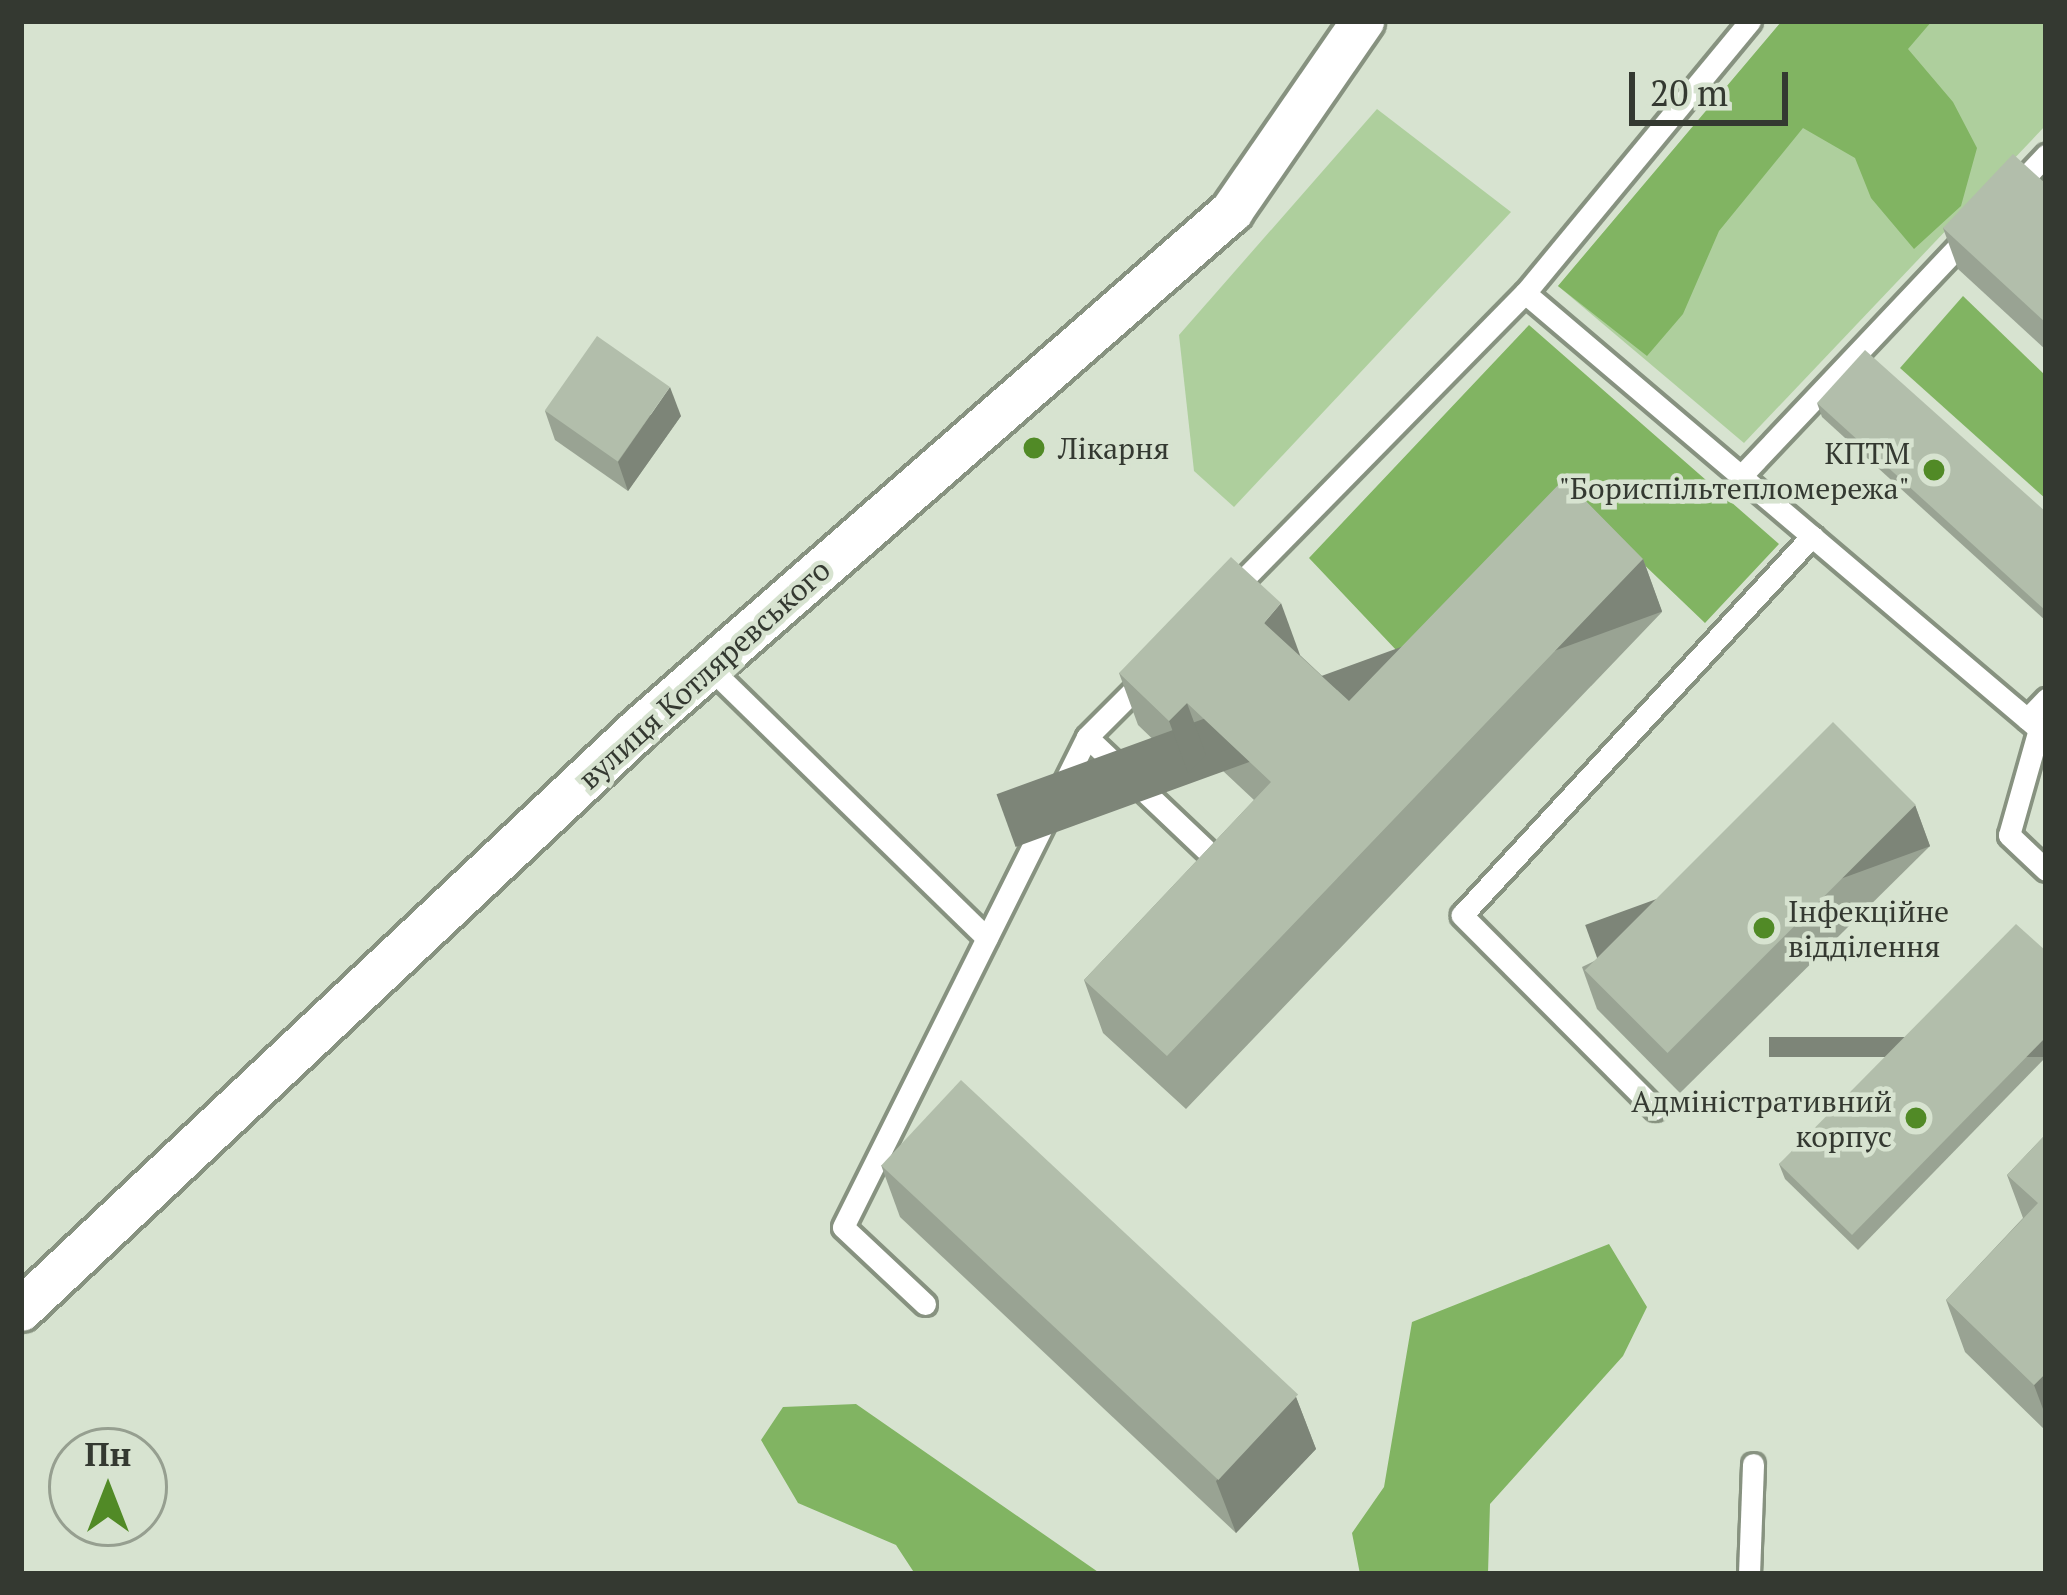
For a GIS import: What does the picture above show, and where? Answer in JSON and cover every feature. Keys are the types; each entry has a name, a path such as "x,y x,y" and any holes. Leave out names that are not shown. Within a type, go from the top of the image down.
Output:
{"street":[{"name":"вулиця Котляревського","path":"21,1310 709,667 1232,211 1363,21"}],"lane":[{"path":"1217,606 1525,292 1750,21"},
{"path":"1742,474 2046,155"},
{"path":"1525,292 2037,726"},
{"path":"1655,1109 1462,915 1812,536"},
{"path":"925,1304 843,1227 1087,737 1168,655"},
{"path":"709,667 987,938"},
{"path":"2046,699 2008,835 2046,870"},
{"path":"1087,737 1205,849"},
{"path":"1749,1574 1753,1464"}],"green space":[{"path":"1782,21 2046,21 2046,125 1744,443 1558,286"},
{"path":"1782,21 1932,21 1908,49 1953,102 1977,148 1961,206 1914,249 1871,198 1855,158 1803,128 1719,231 1683,314 1647,356 1558,286"},
{"path":"1377,109 1511,212 1234,507 1194,471 1179,335"},
{"path":"1963,296 2046,376 2046,499 1900,368"},
{"path":"1529,325 1779,544 1705,623 1589,512 1416,671 1309,558"},
{"path":"1609,1244 1647,1307 1623,1356 1490,1504 1488,1574 1360,1574 1352,1533 1384,1487 1412,1322"},
{"path":"856,1404 1101,1574 915,1574 896,1545 798,1503 761,1440 783,1407"}],"building":[{"path":"2013,154 2046,184 2046,323 1943,228"},
{"path":"597,336 670,387 618,462 545,411"},
{"name":"КПТМ \"Бориспільтепломережа\"","path":"1865,350 2046,512 2046,611 1817,403"},
{"path":"1564,479 1643,559 1167,1056 1084,980 1271,782 1187,703 1169,721 1119,673 1231,557 1281,603 1264,623 1349,701"},
{"name":"Інфекційне відділення","path":"1833,722 1916,805 1668,1053 1585,970"},
{"name":"Адміністративний корпус","path":"2016,924 2046,951 2046,1037 1852,1235 1779,1164"},
{"path":"961,1080 1298,1394 1218,1480 881,1166"},
{"path":"2046,1134 2046,1373 2034,1385 1946,1300 2038,1203 2007,1175"}],"place":[{"name":"Лікарня","path":"1034,448"},
{"name":"КПТМ \"Бориспільтепломережа\"","path":"1934,470"},
{"name":"Інфекційне відділення","path":"1764,928"},
{"name":"Адміністративний корпус","path":"1916,1118"}]}
